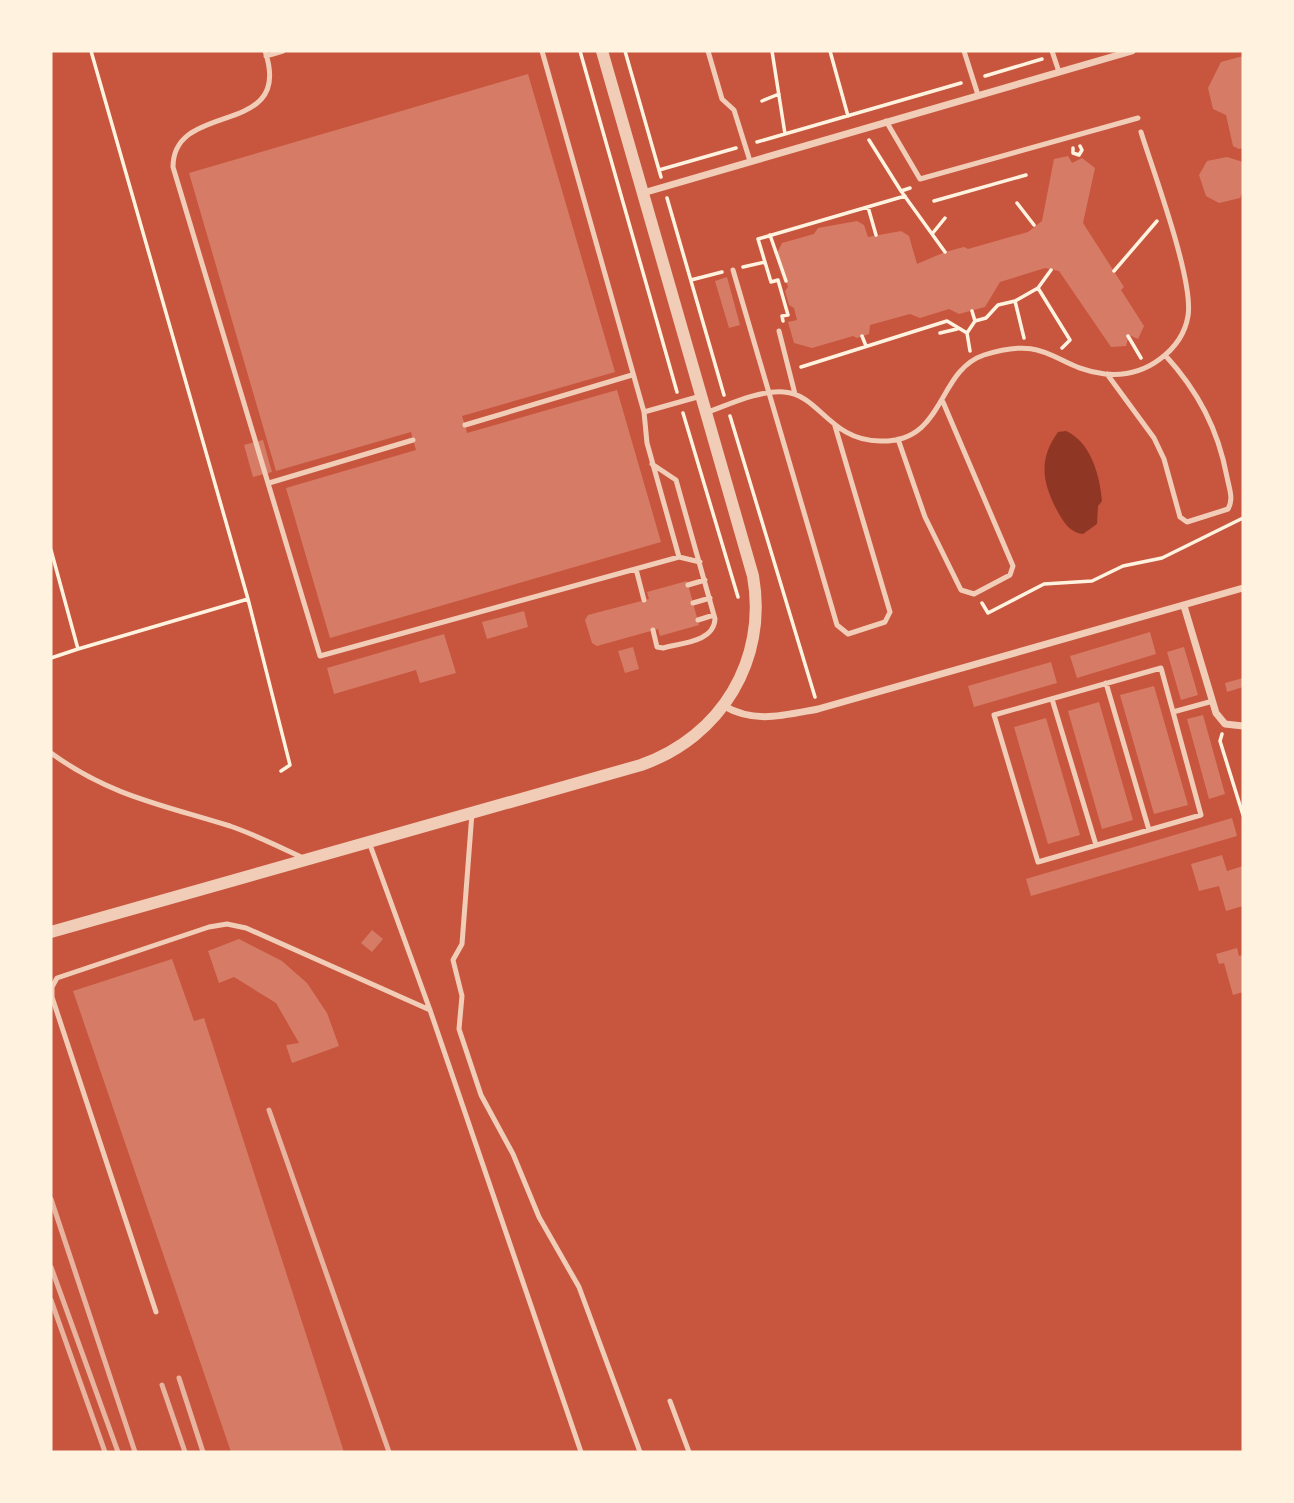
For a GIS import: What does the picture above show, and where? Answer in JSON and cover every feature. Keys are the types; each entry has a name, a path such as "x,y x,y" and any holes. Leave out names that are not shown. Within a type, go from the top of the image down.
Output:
{"street":[{"path":"51,932 655,760 698,734 724,706 749,657 755,627 756,598 750,566 602,51"},
{"path":"643,193 1132,51"},
{"path":"724,706 737,714 756,718 818,709 1243,588"},
{"path":"1184,606 1213,701 1225,724 1243,726"}],"lane":[{"path":"283,51 265,53 268,79 259,103 249,110 185,135 176,149 173,167 320,656 679,557 700,562"},
{"path":"542,51 644,412 652,464 679,557"},
{"path":"708,51 722,99 734,110 750,161"},
{"path":"964,51 978,95"},
{"path":"1053,53 1059,72"},
{"path":"886,121 920,179 1138,118"},
{"path":"706,413 769,393 795,394 835,426 865,440 898,439 919,430 943,402 963,367 972,360 1026,347 1055,354 1086,369 1107,374 1132,373 1147,368 1165,355 1183,332 1189,302 1142,132"},
{"path":"733,270 837,625 848,634 885,622 890,612 835,426"},
{"path":"779,331 795,394"},
{"path":"1107,374 1154,438 1181,518 1194,522 1228,509 1231,499 1220,444 1209,416 1165,355"},
{"path":"465,425 632,376"},
{"path":"947,378 954,381"},
{"path":"644,412 701,396"},
{"path":"898,439 919,500 962,592 975,593 1008,577 1013,567 943,402"},
{"path":"269,483 413,440"},
{"path":"652,464 677,480 714,615 714,628 703,637 661,649 657,647 655,631"},
{"path":"636,569 645,598"},
{"path":"688,585 705,580"},
{"path":"693,603 710,598"},
{"path":"698,620 714,615"},
{"path":"1161,668 1202,815 1038,862 994,715 1106,683 1161,668"},
{"path":"1106,683 1149,830"},
{"path":"1052,699 1096,845"},
{"path":"1173,712 1213,701"},
{"path":"51,752 112,789 169,811 229,826 307,859"},
{"path":"472,813 462,944 453,960 462,996 459,1029 485,1104 513,1154 539,1217 579,1287 640,1452"},
{"path":"369,842 430,1010 581,1452"},
{"path":"156,1312 52,997 52,987 58,978 183,935 227,924 246,928 430,1010"},
{"path":"670,1401 689,1452"}],"path":[{"path":"91,51 248,599 290,765 281,771"},
{"path":"580,51 739,607"},
{"path":"625,51 818,709"},
{"path":"772,51 785,134"},
{"path":"830,51 848,116"},
{"path":"643,193 660,170 973,80 1053,53"},
{"path":"762,101 779,94"},
{"path":"862,128 901,191 945,252"},
{"path":"1073,164 1076,155"},
{"path":"934,201 1026,175"},
{"path":"901,191 912,187"},
{"path":"779,331 785,330 782,316 788,315 778,280 771,282 758,239 905,196"},
{"path":"1017,203 1034,225"},
{"path":"868,206 876,235"},
{"path":"1114,271 1166,212"},
{"path":"831,217 834,224"},
{"path":"932,234 945,218"},
{"path":"817,221 819,228"},
{"path":"770,235 786,281"},
{"path":"972,360 967,332 975,321 986,318 998,305 1015,301 1038,288 1051,270"},
{"path":"1038,288 1070,340 1055,354"},
{"path":"1015,301 1026,347"},
{"path":"972,311 975,321"},
{"path":"789,371 947,321 957,329 967,332"},
{"path":"940,334 957,329"},
{"path":"862,336 866,346"},
{"path":"1128,336 1147,368"},
{"path":"975,593 988,613 1044,584 1092,581 1123,566 1162,558 1243,518"},
{"path":"51,550 78,649"},
{"path":"51,658 248,599"},
{"path":"1225,724 1220,741 1243,816"}],"shaded area":[{"path":"1066,431 1075,436 1088,451 1101,491 1102,501 1098,506 1097,524 1083,534 1072,530 1064,521 1046,483 1047,453 1058,432"}],"building":[{"path":"1243,56 1243,148 1239,149 1233,146 1226,115 1213,109 1208,88 1221,62"},
{"path":"528,74 615,372 462,416 467,433 617,390 661,542 330,638 286,488 416,450 411,432 276,471 189,173"},
{"path":"1068,156 1072,163 1082,158 1095,168 1083,223 1124,287 1121,290 1144,326 1138,339 1129,335 1126,346 1111,347 1059,271 1045,268 1000,282 985,307 959,314 949,309 920,318 910,314 870,325 869,334 812,348 794,343 788,322 797,320 794,308 789,305 785,291 788,287 777,253 782,243 814,234 818,228 857,221 864,225 868,237 901,231 909,236 917,264 945,252 964,247 968,249 1028,232 1042,221 1054,159"},
{"path":"1227,157 1243,162 1243,191 1240,198 1219,203 1206,196 1199,175 1207,161"},
{"path":"727,277 740,325 729,328 715,281"},
{"path":"263,440 272,472 253,477 244,445"},
{"path":"687,581 699,625 660,636 658,629 597,646 592,643 585,620 588,615 649,599 647,592"},
{"path":"524,611 528,627 487,639 482,622"},
{"path":"1150,632 1156,654 1077,678 1070,656"},
{"path":"444,634 456,673 420,683 416,670 334,694 327,668"},
{"path":"633,647 639,669 625,673 618,651"},
{"path":"1184,647 1198,695 1181,700 1167,652"},
{"path":"1051,662 1057,683 974,707 968,686"},
{"path":"1243,678 1243,687 1227,692 1225,683"},
{"path":"1154,686 1188,805 1154,814 1120,695"},
{"path":"1099,702 1133,820 1102,829 1068,711"},
{"path":"1203,715 1225,794 1209,799 1187,719"},
{"path":"1046,718 1080,835 1048,844 1014,727"},
{"path":"1232,818 1237,836 1031,896 1026,879"},
{"path":"1222,855 1227,871 1243,866 1243,906 1226,911 1219,886 1199,891 1191,864"},
{"path":"372,930 383,939 372,952 361,943"},
{"path":"239,939 282,961 307,983 327,1013 339,1046 292,1063 286,1045 299,1043 276,1003 234,977 219,983 208,951"},
{"path":"1237,948 1239,956 1243,955 1243,992 1233,995 1224,963 1219,964 1216,954"},
{"path":"172,959 194,1021 204,1018 344,1452 231,1452 73,991"}],"railway":[{"path":"269,1110 389,1452"},
{"path":"51,1199 135,1452"},
{"path":"51,1267 118,1452"},
{"path":"51,1300 105,1452"},
{"path":"179,1378 203,1452"},
{"path":"162,1385 185,1452"}]}
